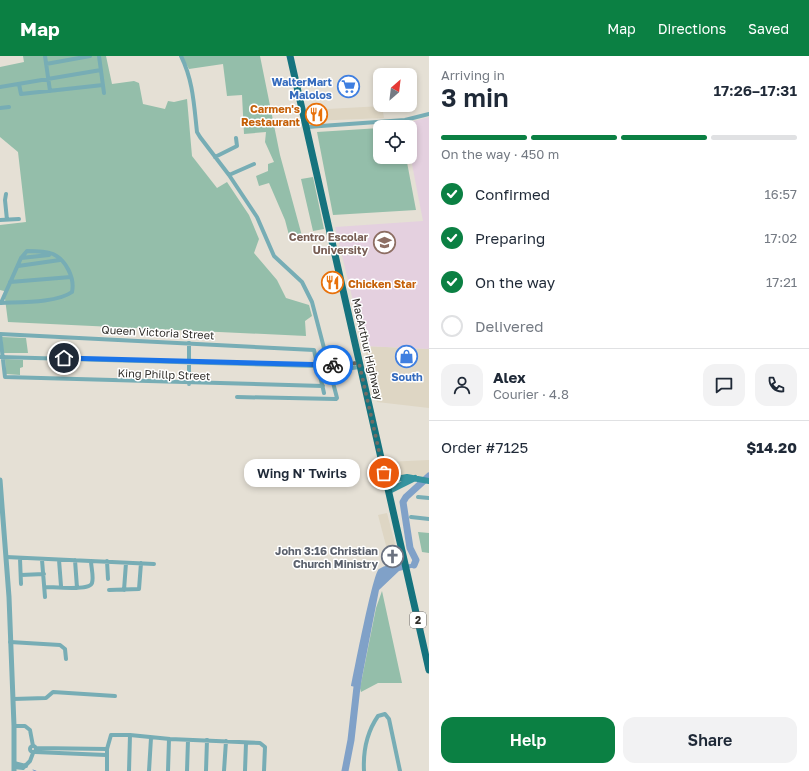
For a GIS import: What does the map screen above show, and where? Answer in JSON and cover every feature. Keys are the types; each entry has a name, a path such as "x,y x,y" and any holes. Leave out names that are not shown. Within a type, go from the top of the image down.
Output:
{"highway":[{"name":"MacArthur Highway","path":"290,56 429,670"}],"main road":[{"path":"386,481 402,477 417,478 429,481"},
{"path":"389,491 417,478"}],"street":[{"path":"45,56 50,91"},
{"path":"46,64 90,56"},
{"path":"99,56 104,93"},
{"path":"181,56 191,82 197,132 229,175 257,217 274,256 307,289 312,302 336,399 237,397"},
{"path":"0,87 101,70"},
{"path":"19,84 21,94 103,85"},
{"path":"0,108 9,107"},
{"path":"307,127 405,120 429,114"},
{"path":"215,158 237,146 236,138"},
{"path":"229,175 254,164"},
{"path":"6,194 5,200 7,220"},
{"path":"0,220 19,219"},
{"path":"54,255 60,260 68,268 74,285 72,292 68,295 44,300 0,303 21,258 54,255"},
{"path":"18,266 60,260"},
{"path":"10,282 71,278"},
{"path":"0,334 1,356 318,366 345,364 360,365"},
{"name":"Queen Victoria Street","path":"0,334 189,342 314,350 318,366"},
{"path":"189,342 189,384"},
{"name":"King Phillp Street","path":"1,356 5,377 189,384 323,386"},
{"path":"345,364 346,369"},
{"path":"328,365 334,369 346,369 360,365"},
{"path":"318,366 324,393"},
{"path":"0,480 6,557 14,726 14,767 23,768 30,761 34,750 28,728 14,726"},
{"path":"418,497 429,498"},
{"path":"411,516 429,519"},
{"path":"6,557 20,559 154,564"},
{"path":"20,559 21,584"},
{"path":"42,560 45,597"},
{"path":"59,560 62,586"},
{"path":"75,560 77,588"},
{"path":"45,587 62,586 85,589 92,585 91,561"},
{"path":"107,562 108,579"},
{"path":"124,590 126,563"},
{"path":"109,590 140,589 141,563"},
{"path":"21,575 44,574"},
{"path":"9,642 60,645 65,649 66,659"},
{"path":"12,699 46,698 53,692 115,696"},
{"path":"364,771 364,753 371,728 378,716 384,714 389,719 400,771"},
{"path":"129,771 130,735"},
{"path":"107,771 106,755 111,736 130,735 151,738 260,743 265,747 264,771"},
{"path":"149,771 151,738"},
{"path":"168,771 169,739"},
{"path":"187,771 188,740"},
{"path":"206,771 207,740"},
{"path":"224,771 226,741"},
{"path":"244,771 246,743"},
{"path":"34,750 107,749"},
{"path":"34,750 106,755"}],"shaded area":[{"path":"373,106 373,112 383,112 384,118 311,121 309,110"},
{"name":"Centro Escolar University","path":"429,117 429,349 364,346 335,227 423,221 412,164 417,164 417,120"},
{"path":"364,346 429,349 429,408 377,402"},
{"path":"429,460 429,473 425,477 389,476 386,462"},
{"path":"387,513 399,559 390,561 378,515"}],"green space":[{"path":"23,56 106,56 112,84 134,81 139,83 143,104 165,109 168,101 174,102 187,99 192,156 217,188 227,182 249,215 259,239 254,253 277,280 286,298 309,305 312,316 305,321 306,336 8,322 4,291 0,290 0,225 26,222 18,152 0,137 0,67 24,62"},
{"path":"182,56 260,56 280,155 302,236 290,239 285,220 269,183 259,186 256,176 268,171 268,164 274,162 265,142 266,132 244,134 242,95 227,96 223,64 189,69"},
{"path":"373,128 373,164 407,164 416,210 333,215 317,132"},
{"path":"313,177 324,229 313,231 301,179"},
{"path":"2,337 26,338 28,353 3,353"},
{"path":"5,359 23,360 23,367 20,368 20,375 6,374"},
{"path":"418,532 429,533 429,553 422,552"},
{"path":"382,591 402,683 378,683 361,692 360,688 376,608"}],"water":[{"path":"417,557 415,567 399,571 379,590 360,688 351,686 368,604 376,574 379,569 387,565 412,564 414,558"}],"waterway":[{"path":"414,565 416,560 410,548 403,502 406,497 429,476"},
{"path":"345,771 351,740 358,678"}],"way so far":[{"path":"333,365 359,363 384,473"}],"place":[{"name":"WalterMart Malolos","path":"348,87"},
{"name":"Carmen's Restaurant","path":"316,114"},
{"name":"Centro Escolar University","path":"384,242"},
{"name":"Chicken Star","path":"333,283"},
{"name":"South","path":"407,356"},
{"name":"Wing N' Twirls","path":"384,473"},
{"name":"John 3:16 Christian Church Ministry","path":"393,556"}],"route":[{"path":"64,358 318,366 333,365"}]}
